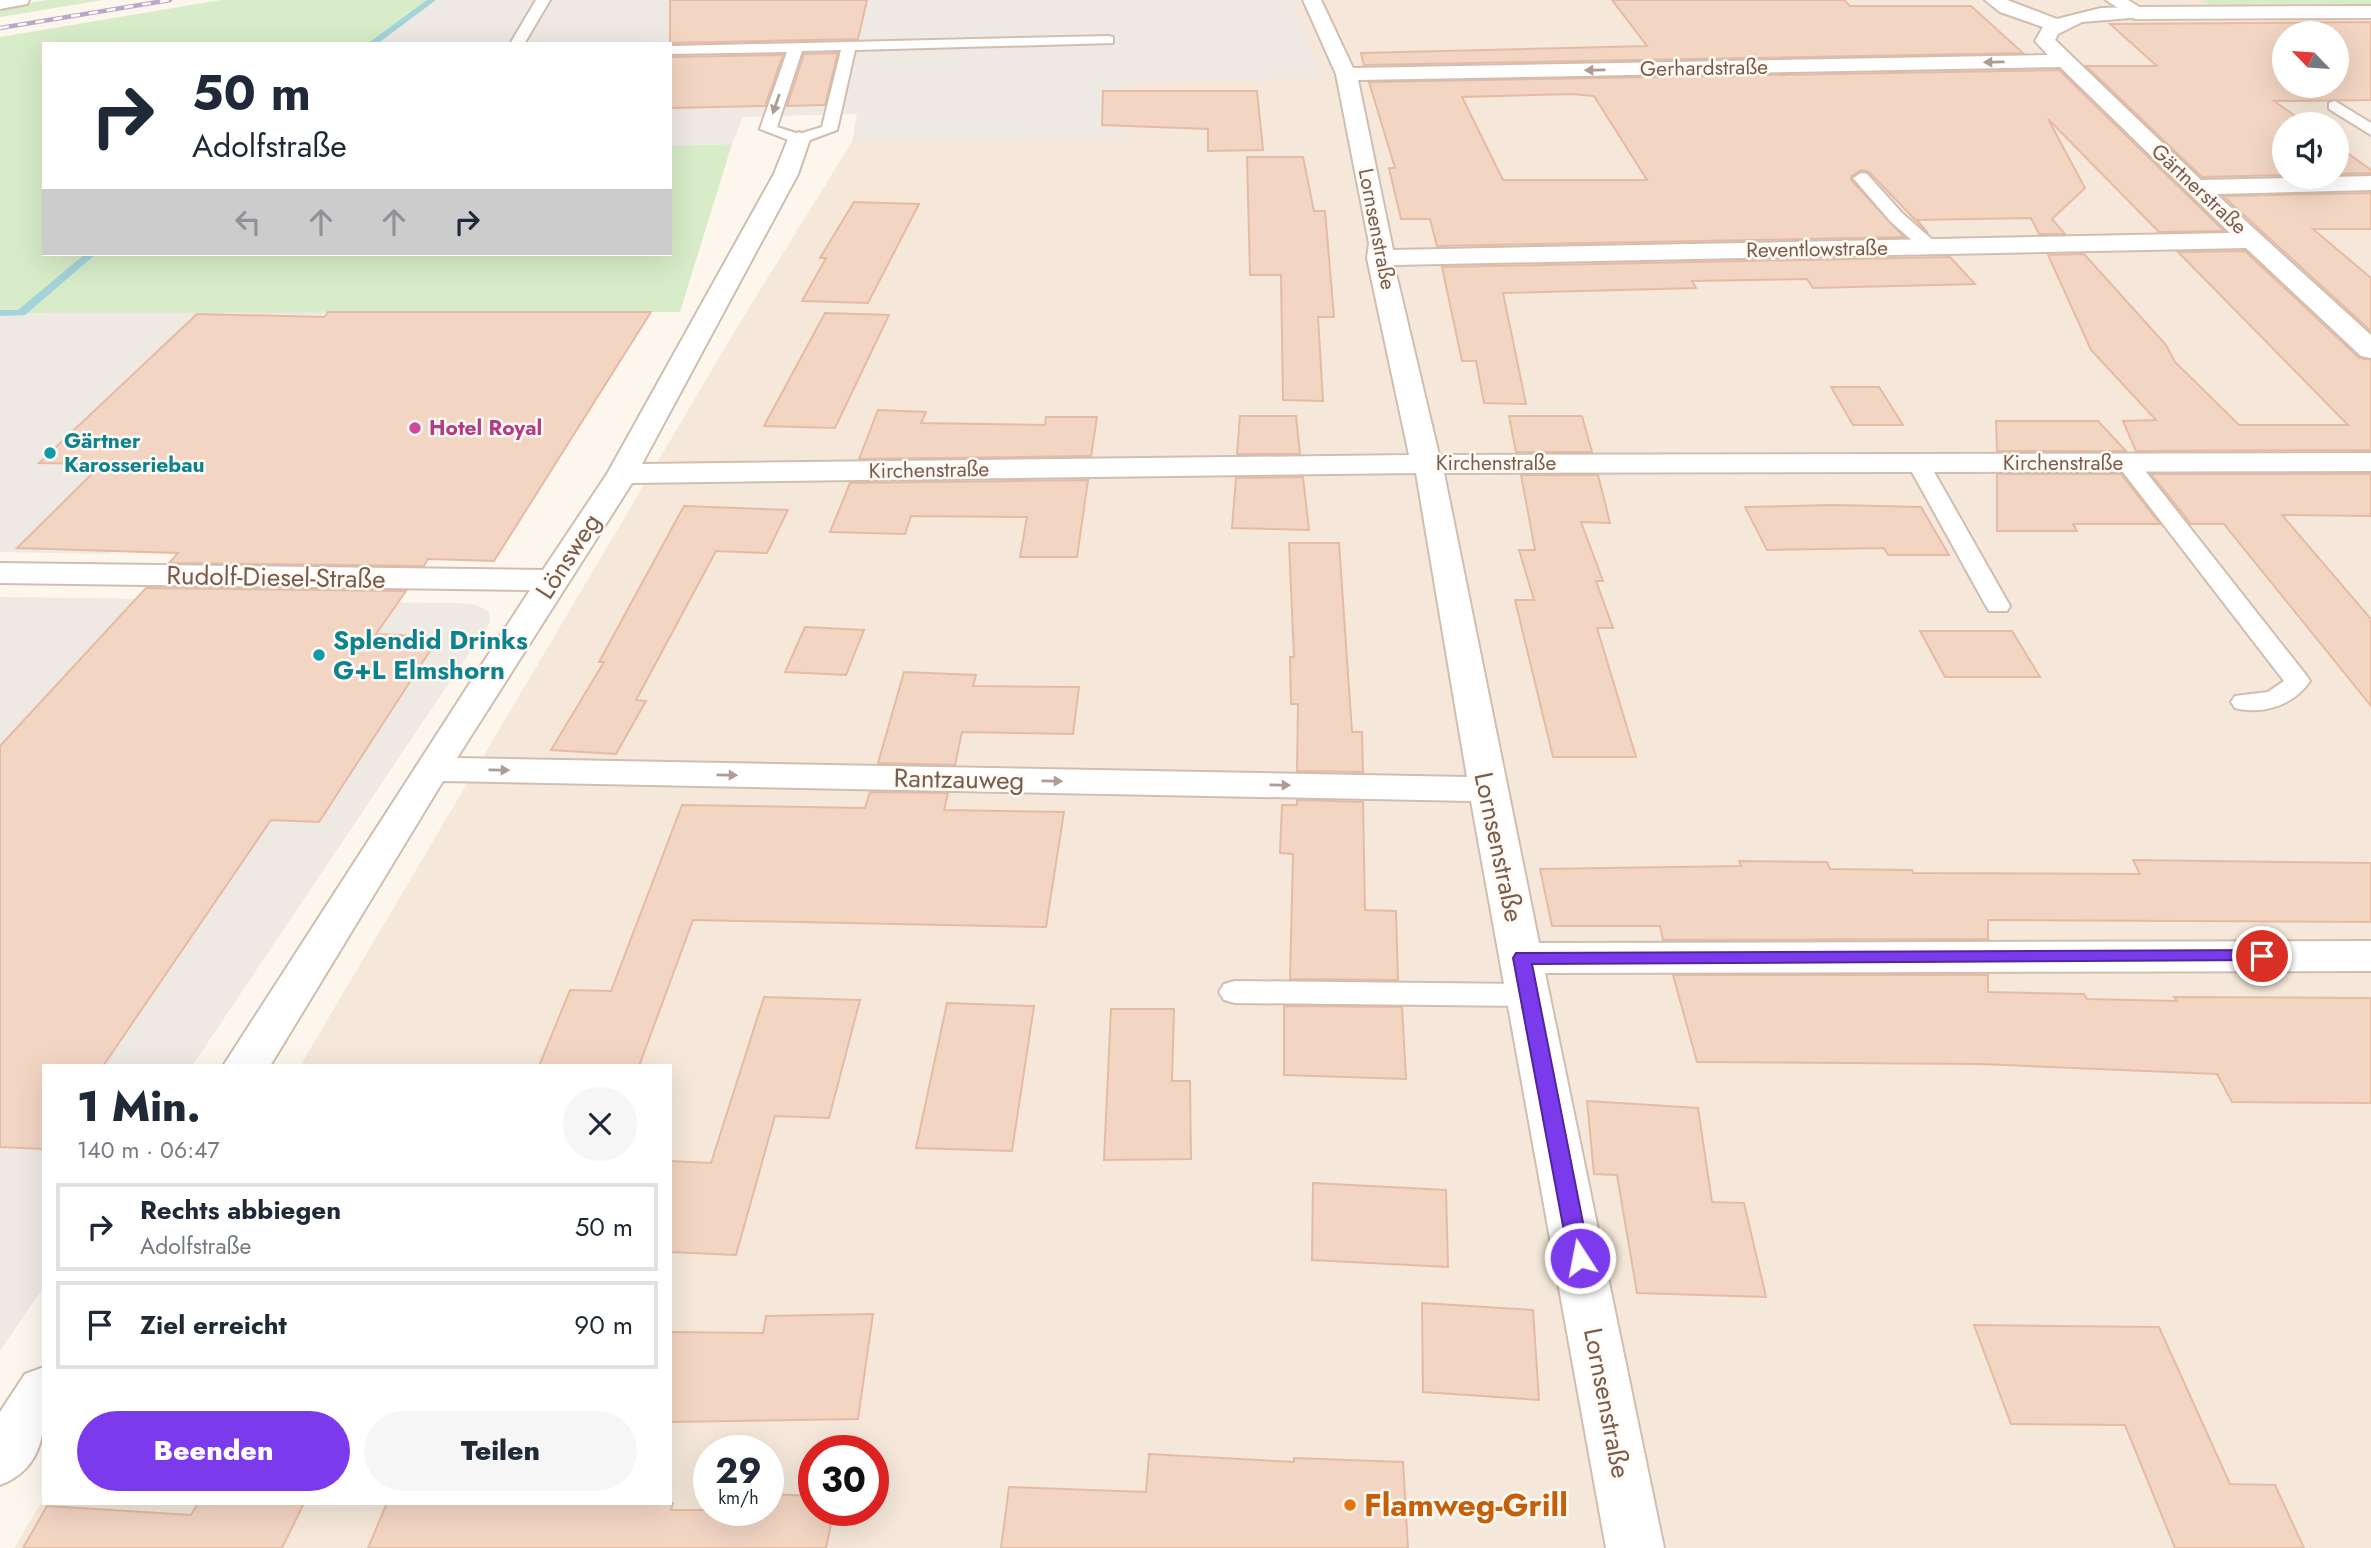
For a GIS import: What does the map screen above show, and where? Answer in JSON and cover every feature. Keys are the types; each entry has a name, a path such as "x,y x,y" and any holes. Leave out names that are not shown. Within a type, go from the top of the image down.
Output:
{"street":[{"path":"0,3 20,0"},
{"name":"Lornsenstraße","path":"1312,0 1346,74 1381,243 1380,258 1428,469 1486,789 1526,976 1635,1548"},
{"path":"1994,0 2007,8 2057,25 2087,15 2135,13 2371,12"},
{"path":"2115,0 2135,13"},
{"name":"Gärtnerstraße","path":"2057,25 2049,31 2045,41 2063,61 2371,349"},
{"name":"Gerhardstraße","path":"1346,74 2063,61"},
{"name":"Lönsweg","path":"247,1064 431,769 622,474 786,174 799,139"},
{"path":"2195,187 2371,183"},
{"name":"Reventlowstraße","path":"1380,258 2254,240"},
{"path":"2332,313 2371,312"},
{"name":"Kirchenstraße","path":"622,474 1919,463 2371,462"},
{"name":"Rudolf-Diesel-Straße","path":"0,573 552,580"},
{"name":"Rantzauweg","path":"431,769 1486,789"},
{"path":"1526,976 2371,956"},
{"path":"0,1460 42,1393"}],"lane":[{"path":"518,42 543,0"},
{"path":"672,50 1108,40"},
{"path":"796,47 768,129 799,139 828,130 849,46"},
{"path":"2336,106 2371,130"},
{"path":"1861,178 1897,218 1929,246"},
{"path":"1919,463 1998,606"},
{"path":"2127,463 2297,681 2291,691 2279,698 2244,702"},
{"path":"1235,992 1526,976"}],"shaded area":[{"path":"432,0 1291,0 1321,78 1122,81 1127,138 852,142 857,114 743,117 732,144 672,146 672,42 374,42"},
{"path":"1291,0 2371,0 2371,1548 14,1548 42,1501 42,1505 672,1505 672,1064 301,1064 745,314 852,142 1126,138 1122,81 1321,78"},
{"path":"326,311 110,554 0,552 0,313"},
{"path":"0,597 457,603 477,605 489,612 490,622 193,1064 42,1064 42,1289 0,1351"}],"green space":[{"path":"47,0 102,0 0,17 0,8"},
{"path":"221,0 432,0 374,42 42,42 42,256 672,256 672,146 732,144 680,312 0,313 0,37"},
{"path":"2202,0 2371,0 2371,5 2207,4"}],"building":[{"path":"670,0 867,0 858,39 670,42"},
{"path":"1612,0 1844,0 1850,6 1971,6 2023,53 1364,65 1361,53 1647,46"},
{"path":"2349,22 2371,22 2371,100 2274,101 2290,112 2272,112 2272,175 2202,177 2086,66 2157,66 2110,24 2272,23 2272,98 2349,98"},
{"path":"838,53 825,105 787,106 804,54"},
{"path":"783,55 765,106 672,108 672,57"},
{"path":"2059,70 2224,231 2159,232 2048,119 2085,188 2052,219 2065,234 2039,234 2031,218 1917,220 1928,233 1869,172 1861,170 1852,176 1851,180 1904,237 1437,246 1430,219 1401,219 1389,168 1395,168 1369,82","holes":["1571,94 1594,96 1647,180 1503,180 1462,97"]},
{"path":"1103,91 1257,91 1263,150 1208,151 1208,129 1102,125"},
{"path":"2349,154 2371,170 2371,173 2349,174"},
{"path":"1247,157 1303,157 1314,211 1325,211 1334,317 1318,317 1323,401 1283,400 1281,275 1250,275"},
{"path":"2371,193 2371,229 2313,229 2371,278 2371,331 2223,196"},
{"path":"854,202 919,204 868,303 802,301 826,258 820,258"},
{"path":"2245,251 2359,358 2371,360 2371,450 2136,451 2123,421 2156,420 2091,350 2048,255 2084,254 2166,345 2175,362 2239,425 2348,425 2178,252"},
{"path":"1950,257 1975,284 1813,288 1807,279 1692,281 1696,288 1503,293 1526,404 1484,403 1476,361 1462,361 1442,267"},
{"name":"Hotel Royal","path":"328,312 651,312 494,561 428,559 424,566 169,563 178,553 17,548 102,464 39,463 197,314 324,317"},
{"path":"825,313 889,315 835,428 764,426"},
{"path":"1831,387 1879,387 1903,425 1853,425"},
{"path":"878,410 926,412 921,423 1045,425 1046,417 1097,417 1091,456 859,459"},
{"path":"1240,416 1296,416 1300,454 1237,454"},
{"path":"1509,416 1582,416 1592,452 1516,452"},
{"path":"1996,421 2098,421 2126,451 1997,451"},
{"path":"1997,474 2121,474 2160,524 2073,524 2077,531 1997,531"},
{"path":"2151,474 2371,474 2371,516 2282,515 2371,619 2371,706 2224,524 2191,524"},
{"path":"1521,475 1598,475 1610,523 1581,522 1603,581 1596,581 1613,628 1597,628 1636,757 1553,757 1515,600 1534,600 1519,550 1535,550"},
{"path":"1303,477 1309,530 1232,528 1236,478"},
{"path":"1088,480 1077,557 1020,557 1027,517 911,516 905,534 830,532 850,483"},
{"path":"684,506 788,510 767,553 716,551 636,700 646,701 616,754 551,750 604,662 599,662"},
{"path":"1745,507 1921,507 1949,555 1888,555 1884,548 1767,550"},
{"path":"1289,543 1339,543 1352,732 1362,732 1363,772 1297,771 1298,704 1291,704 1290,657 1294,657"},
{"path":"146,588 406,591 376,634 439,637 319,822 271,820 104,1064 42,1064 42,1149 0,1147 0,746"},
{"path":"805,627 864,630 846,675 785,672"},
{"path":"1920,631 2012,631 2040,677 1945,677"},
{"path":"904,672 976,675 973,686 1079,687 1073,734 962,732 955,765 878,763"},
{"path":"870,792 948,793 944,810 1064,812 1046,927 693,920 640,1064 540,1064 570,990 611,991 682,805 865,808"},
{"path":"1297,800 1363,802 1365,910 1396,911 1398,980 1290,979 1293,854 1280,853 1282,805 1297,805"},
{"path":"2133,860 2371,863 2371,922 1988,920 1988,939 1663,940 1660,926 1552,926 1540,869 1741,866 1739,861 1827,862 1830,869 1912,870 1913,873 2140,874"},
{"path":"1673,975 1988,975 1988,992 2084,994 2087,999 2177,1001 2174,997 2371,998 2371,1103 2232,1102 2217,1074 1979,1064 1697,1062"},
{"path":"764,997 860,1000 829,1118 775,1116 736,1255 672,1252 672,1161 711,1163"},
{"path":"947,1003 1034,1006 1012,1151 916,1148"},
{"path":"1284,1006 1402,1007 1406,1079 1284,1075"},
{"path":"1111,1009 1174,1009 1172,1081 1190,1081 1191,1159 1104,1160"},
{"path":"1587,1101 1698,1108 1712,1202 1744,1203 1766,1297 1637,1293 1617,1175 1594,1174"},
{"path":"1313,1183 1446,1190 1448,1267 1312,1260"},
{"path":"1422,1303 1533,1310 1539,1400 1423,1392"},
{"path":"873,1314 858,1419 672,1422 672,1332 763,1333 766,1316"},
{"path":"1974,1325 2159,1327 2230,1484 2275,1485 2304,1548 2175,1548 2125,1425 2011,1424"},
{"path":"1149,1454 1294,1462 1294,1458 1403,1462 1408,1548 1001,1548 1009,1487 1146,1492"},
{"path":"784,1495 798,1495 798,1526 831,1526 826,1548 368,1548 386,1505 673,1503 671,1510 693,1510 693,1526 784,1526"},
{"path":"197,1505 303,1505 282,1548 23,1548 47,1506 191,1515"}],"waterway":[{"path":"374,42 432,0"},
{"path":"0,313 21,313 89,256"}],"railway":[{"path":"0,28 170,0"}],"place":[{"name":"Hotel Royal","path":"415,428"},
{"name":"Gärtner Karosseriebau","path":"50,453"},
{"name":"Splendid Drinks G+L Elmshorn","path":"319,655"},
{"name":"Flamweg-Grill","path":"1350,1505"}],"route":[{"path":"1580,1258 1522,958 2262,956"}]}
